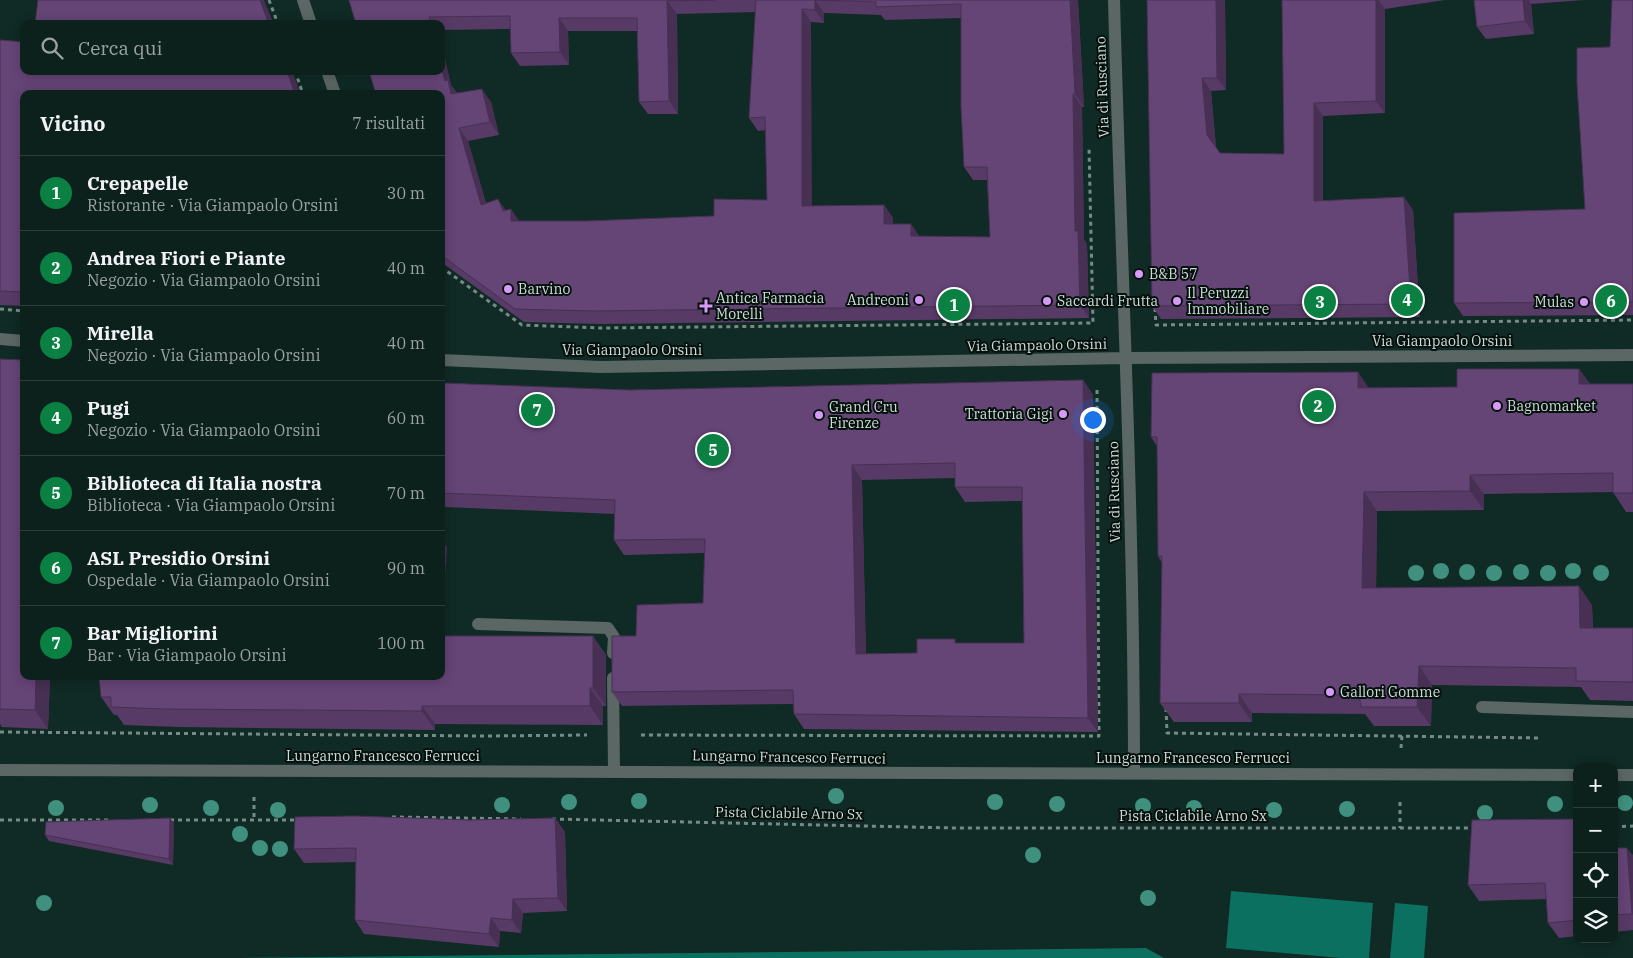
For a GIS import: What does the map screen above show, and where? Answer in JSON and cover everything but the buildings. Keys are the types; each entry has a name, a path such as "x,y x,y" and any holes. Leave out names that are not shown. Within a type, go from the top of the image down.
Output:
{"street":[{"path":"303,0 310,20"},
{"name":"Via di Rusciano","path":"1114,0 1126,358 1134,773"},
{"path":"328,75 334,90"},
{"path":"0,339 20,340"},
{"name":"Via Giampaolo Orsini","path":"445,360 601,367 1126,358 1633,355"},
{"path":"478,624 608,628 614,637 614,771"},
{"path":"1482,707 1633,712"},
{"name":"Lungarno Francesco Ferrucci","path":"0,770 1573,775"},
{"path":"1618,775 1633,775"}],"path":[{"path":"269,0 276,20"},
{"path":"297,75 302,90"},
{"path":"445,270 522,326 601,328 1093,323 1089,139"},
{"path":"1154,303 1156,325 1633,320"},
{"path":"0,309 20,311"},
{"path":"0,732 487,736 613,734 1099,736 1097,390"},
{"path":"1166,703 1167,733 1546,738"},
{"path":"383,818 531,819"},
{"name":"Pista Ciclabile Arno Sx","path":"550,819 955,828 1483,828"},
{"path":"0,820 117,820"},
{"path":"166,820 304,820"},
{"path":"1618,827 1633,826"}],"shaded area":[{"path":"1231,891 1373,903 1369,958 1341,958 1226,948"},
{"path":"1395,903 1428,906 1424,958 1390,958"},
{"path":"1146,948 1164,958 239,958"}],"place":[{"name":"B&B 57","path":"1139,274"},
{"name":"Barvino","path":"508,289"},
{"name":"Andreoni","path":"919,300"},
{"name":"Pugi","path":"1407,300"},
{"name":"Saccardi Frutta","path":"1047,301"},
{"name":"Il Peruzzi Immobiliare","path":"1177,301"},
{"name":"ASL Presidio Orsini","path":"1611,301"},
{"name":"Mirella","path":"1320,302"},
{"name":"Mulas","path":"1584,302"},
{"name":"Crepapelle","path":"954,305"},
{"name":"Antica Farmacia Morelli","path":"706,306"},
{"name":"Andrea Fiori e Piante","path":"1318,406"},
{"name":"Bagnomarket","path":"1497,406"},
{"name":"Bar Migliorini","path":"537,410"},
{"name":"Trattoria Gigi","path":"1063,414"},
{"name":"Grand Cru Firenze","path":"819,415"},
{"name":"Biblioteca di Italia nostra","path":"713,450"},
{"name":"Gallori Gomme","path":"1330,692"}]}
